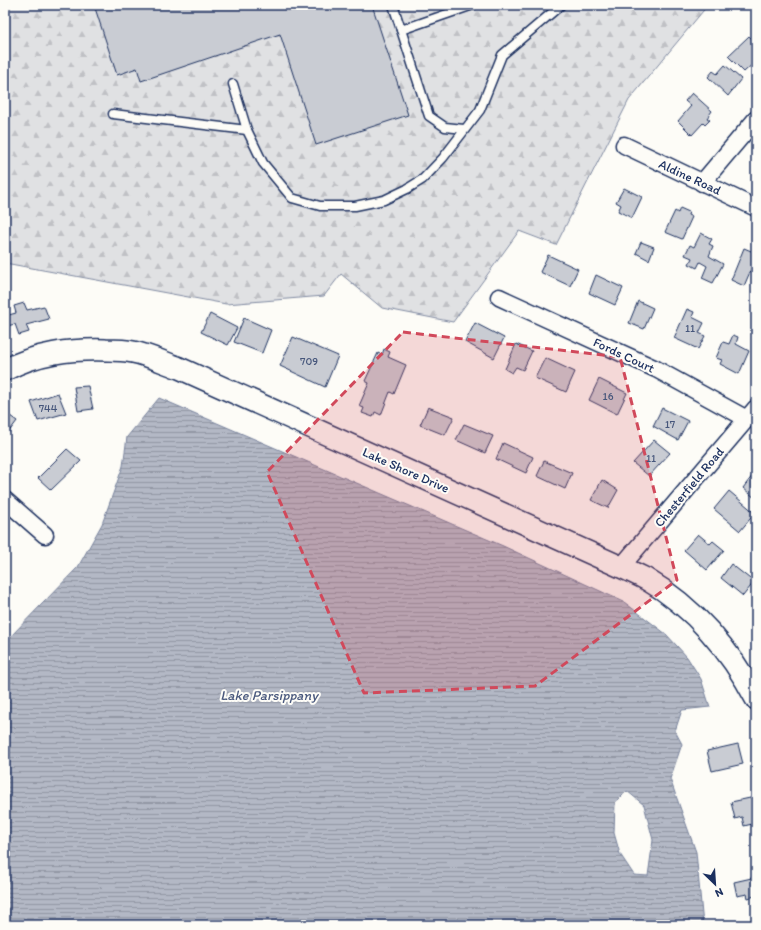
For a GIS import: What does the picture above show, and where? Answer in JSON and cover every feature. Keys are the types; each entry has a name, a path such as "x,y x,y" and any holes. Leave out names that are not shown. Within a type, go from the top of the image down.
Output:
{"street":[{"path":"702,183 756,119"},
{"name":"Aldine Road","path":"624,145 756,208"},
{"name":"Fords Court","path":"499,297 752,413"},
{"name":"Lake Shore Drive","path":"5,370 35,357 57,352 91,350 134,352 177,367 646,579 674,598 722,645 742,673 756,698"},
{"name":"Chesterfield Road","path":"621,567 752,413"},
{"path":"5,500 45,535"}],"lane":[{"path":"393,5 429,116 445,127 464,129"},
{"path":"401,30 474,5"},
{"path":"233,84 247,130 263,163 292,198 320,206 355,206 384,200 408,189 423,179 444,158 464,129 480,110 502,55 561,5"},
{"path":"113,114 247,130"}],"highlighted area":[{"path":"403,332 620,357 677,580 535,686 364,693 267,472"}],"green space":[{"path":"5,5 708,5 629,100 556,245 519,231 453,322 382,308 341,274 324,296 226,304 5,263"}],"water":[{"name":"Lake Parsippany","path":"159,398 503,546 624,602 666,634 687,657 701,679 710,707 682,710 675,731 682,744 670,779 696,852 703,925 5,925 5,647 9,638 78,567 102,524 123,466 127,437","holes":["627,791 644,805 653,840 648,876 634,875 620,854 614,833 615,803"]}],"building":[{"path":"94,5 372,5 408,115 316,145 280,34 141,81 137,68 117,75"},
{"path":"749,36 756,43 756,61 744,72 728,56"},
{"path":"725,65 741,79 728,96 708,77 713,71 717,74"},
{"path":"692,93 712,111 707,118 710,120 705,125 703,123 692,135 678,121 691,106 685,101"},
{"path":"624,188 642,197 632,218 618,211 621,205 616,202"},
{"path":"680,208 689,212 688,215 692,217 682,239 665,232 675,211 678,213"},
{"path":"701,233 712,239 709,244 713,246 709,256 723,264 713,283 702,278 707,266 700,262 697,268 689,264 692,258 685,255 690,245 694,247"},
{"path":"641,242 654,247 649,260 636,253"},
{"path":"744,248 756,253 756,258 744,286 731,280"},
{"path":"548,255 578,269 570,286 540,272"},
{"path":"596,275 623,288 615,305 589,293"},
{"path":"638,301 653,308 644,329 629,323"},
{"path":"24,303 27,310 44,306 49,319 26,325 29,332 19,335 15,324 7,326 5,316 16,313 14,306"},
{"path":"687,309 694,312 692,317 704,323 699,333 705,336 698,349 674,338"},
{"path":"210,314 237,328 228,345 201,332"},
{"path":"244,318 271,330 262,353 234,342"},
{"path":"475,323 504,338 494,358 465,342"},
{"path":"733,335 738,337 736,344 749,351 739,374 720,364 722,360 716,358 723,342 729,344"},
{"path":"293,337 338,356 325,387 280,366"},
{"path":"516,344 532,351 523,370 516,367 512,373 505,369"},
{"path":"384,349 390,352 388,357 406,365 394,394 390,392 381,415 375,412 373,417 362,413 364,408 359,406 369,383 365,381 378,353 382,355"},
{"path":"545,358 575,372 566,392 535,378"},
{"path":"599,379 627,393 617,414 589,400"},
{"path":"88,386 93,409 78,411 74,387"},
{"path":"58,393 66,413 38,421 31,402"},
{"path":"428,407 454,417 445,435 420,425"},
{"path":"662,408 688,421 678,440 653,426"},
{"path":"6,413 17,421 5,437 5,414"},
{"path":"464,424 493,436 485,453 456,440"},
{"path":"654,440 670,453 649,476 633,463"},
{"path":"503,443 533,457 526,473 496,459"},
{"path":"67,449 81,461 51,490 38,478"},
{"path":"544,461 572,473 565,489 537,476"},
{"path":"756,471 756,499 743,488"},
{"path":"602,480 618,490 608,508 591,500"},
{"path":"729,491 755,513 740,531 714,509"},
{"path":"698,534 710,544 713,541 724,550 707,570 684,550"},
{"path":"731,564 754,582 743,596 721,578"},
{"path":"738,744 743,764 712,771 707,751"},
{"path":"755,797 756,823 744,826 742,817 735,819 731,802"},
{"path":"756,877 756,900 755,896 748,898 747,894 737,896 734,882"}]}
